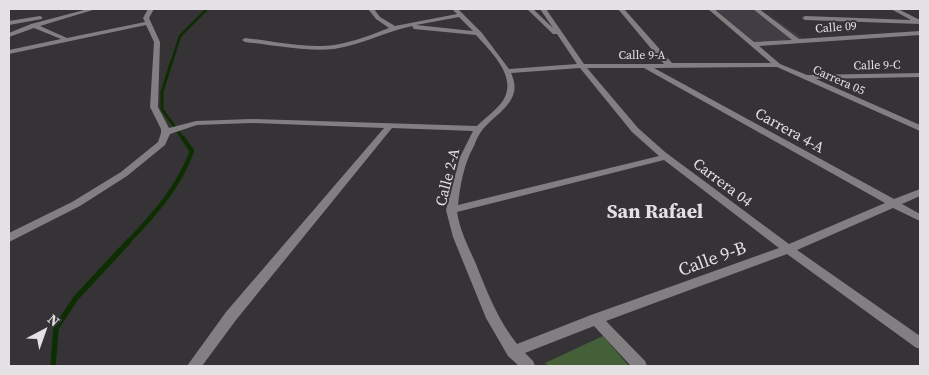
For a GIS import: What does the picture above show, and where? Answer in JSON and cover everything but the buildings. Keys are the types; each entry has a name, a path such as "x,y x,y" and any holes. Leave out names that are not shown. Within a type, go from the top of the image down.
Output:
{"street":[{"path":"9,23 93,9"},
{"path":"151,9 146,18 157,42 154,107 170,130"},
{"path":"371,9 374,15 394,28"},
{"path":"530,9 564,40"},
{"name":"Carrera 04","path":"545,9 582,66 635,130 666,157 788,249 920,343"},
{"path":"621,9 670,66"},
{"name":"Carrera 05","path":"711,9 778,65 920,128"},
{"path":"756,9 798,40"},
{"path":"894,9 919,22"},
{"path":"245,40 320,48 334,47 358,42 394,28 458,12 480,34 507,71"},
{"path":"9,34 71,14"},
{"path":"805,18 919,22"},
{"path":"9,52 148,23"},
{"path":"33,26 67,40"},
{"path":"407,26 480,34"},
{"name":"Calle 09","path":"754,44 920,33"},
{"name":"Calle 9-A","path":"507,71 582,66 778,65"},
{"name":"Carrera 4-A","path":"646,66 920,218"},
{"name":"Calle 2-A","path":"507,71 511,79 512,88 501,109 479,130 466,152 451,210 458,237 494,324 513,352 528,366"},
{"name":"Calle 9-C","path":"804,77 920,75"},
{"path":"9,238 76,204 124,174 162,143 170,130 196,123 251,121 479,130"},
{"path":"194,366 231,316 390,126"},
{"path":"451,210 666,157"},
{"name":"Calle 9-B","path":"513,352 596,319 788,249 920,192"},
{"path":"596,319 640,366"}],"shaded area":[{"path":"711,9 760,9 804,39 754,44"}],"green space":[{"path":"603,336 629,366 549,366 545,363"}],"waterway":[{"path":"172,61 180,36 207,9"},
{"path":"172,60 162,92 162,109 184,140"},
{"path":"128,242 156,211 173,188 187,164 192,151 183,138"},
{"path":"53,366 56,328 76,298 129,241"}],"district":[{"name":"San Rafael","path":"655,211"}]}
